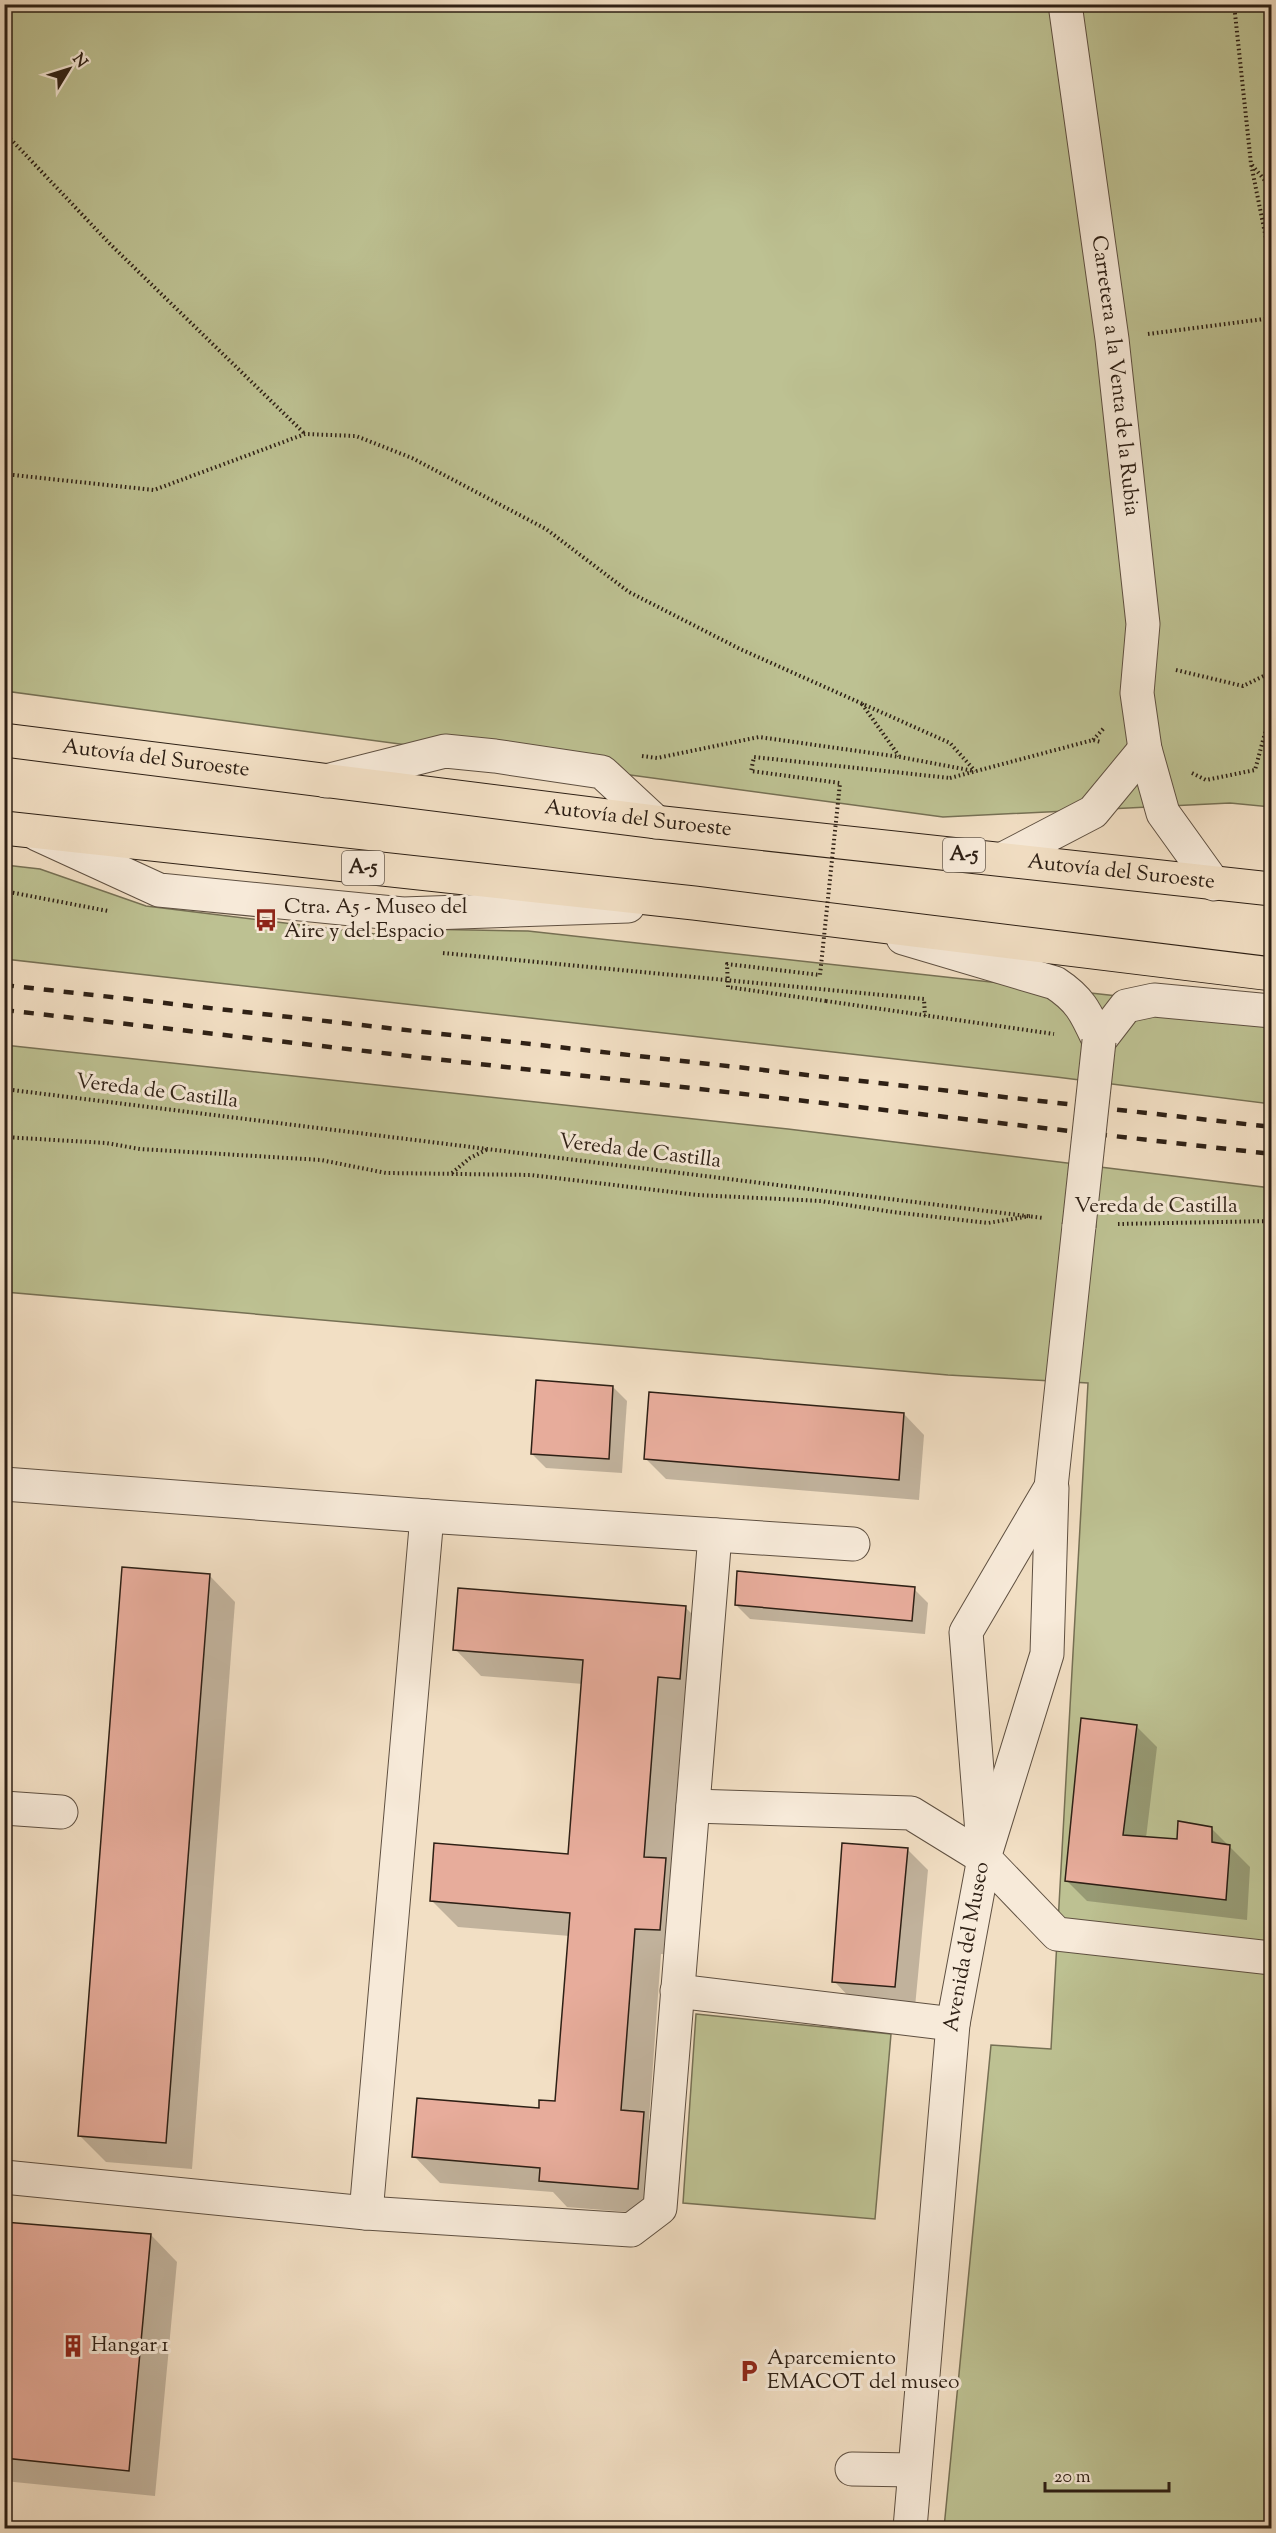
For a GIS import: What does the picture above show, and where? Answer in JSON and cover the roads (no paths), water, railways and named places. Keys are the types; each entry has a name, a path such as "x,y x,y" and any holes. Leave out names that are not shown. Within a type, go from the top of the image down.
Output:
{"highway":[{"name":"Autovía del Suroeste","path":"4,740 656,822 1272,889"},
{"name":"A-5","path":"18,830 694,903 1272,974"}],"street":[{"name":"Carretera a la Venta de la Rubia","path":"1065,4 1112,339 1143,624 1137,693 1145,749 1163,813 1214,884"},
{"path":"1003,859 1094,812 1145,749"},
{"path":"324,781 445,751 495,756 602,772 656,822"},
{"path":"18,830 159,890 403,914 694,903"},
{"path":"858,924 1054,983 1073,994 1099,1041 1126,1006 1155,1000 1272,1011"},
{"name":"Avenida del Museo","path":"910,2529 953,2024 984,1858 966,1632 1052,1487 1099,1041"},
{"path":"984,1858 1047,1654 1053,1480"},
{"path":"4,1484 427,1516 853,1544"},
{"path":"366,2212 427,1516"},
{"path":"4,2177 366,2212 631,2230 660,2208 715,1535"},
{"path":"693,1806 911,1813 984,1858 1057,1934 1272,1958"},
{"path":"4,1808 61,1812"},
{"path":"677,1991 953,2024"},
{"path":"852,2469 914,2470"}],"railway":[{"path":"4,985 1272,1127"},
{"path":"4,1010 1272,1154"}],"place":[{"name":"Ctra. A5 - Museo del Aire y del Espacio","path":"266,920"},
{"name":"Hangar 1","path":"73,2346"},
{"name":"Aparcemiento EMACOT del museo","path":"749,2371"}]}
